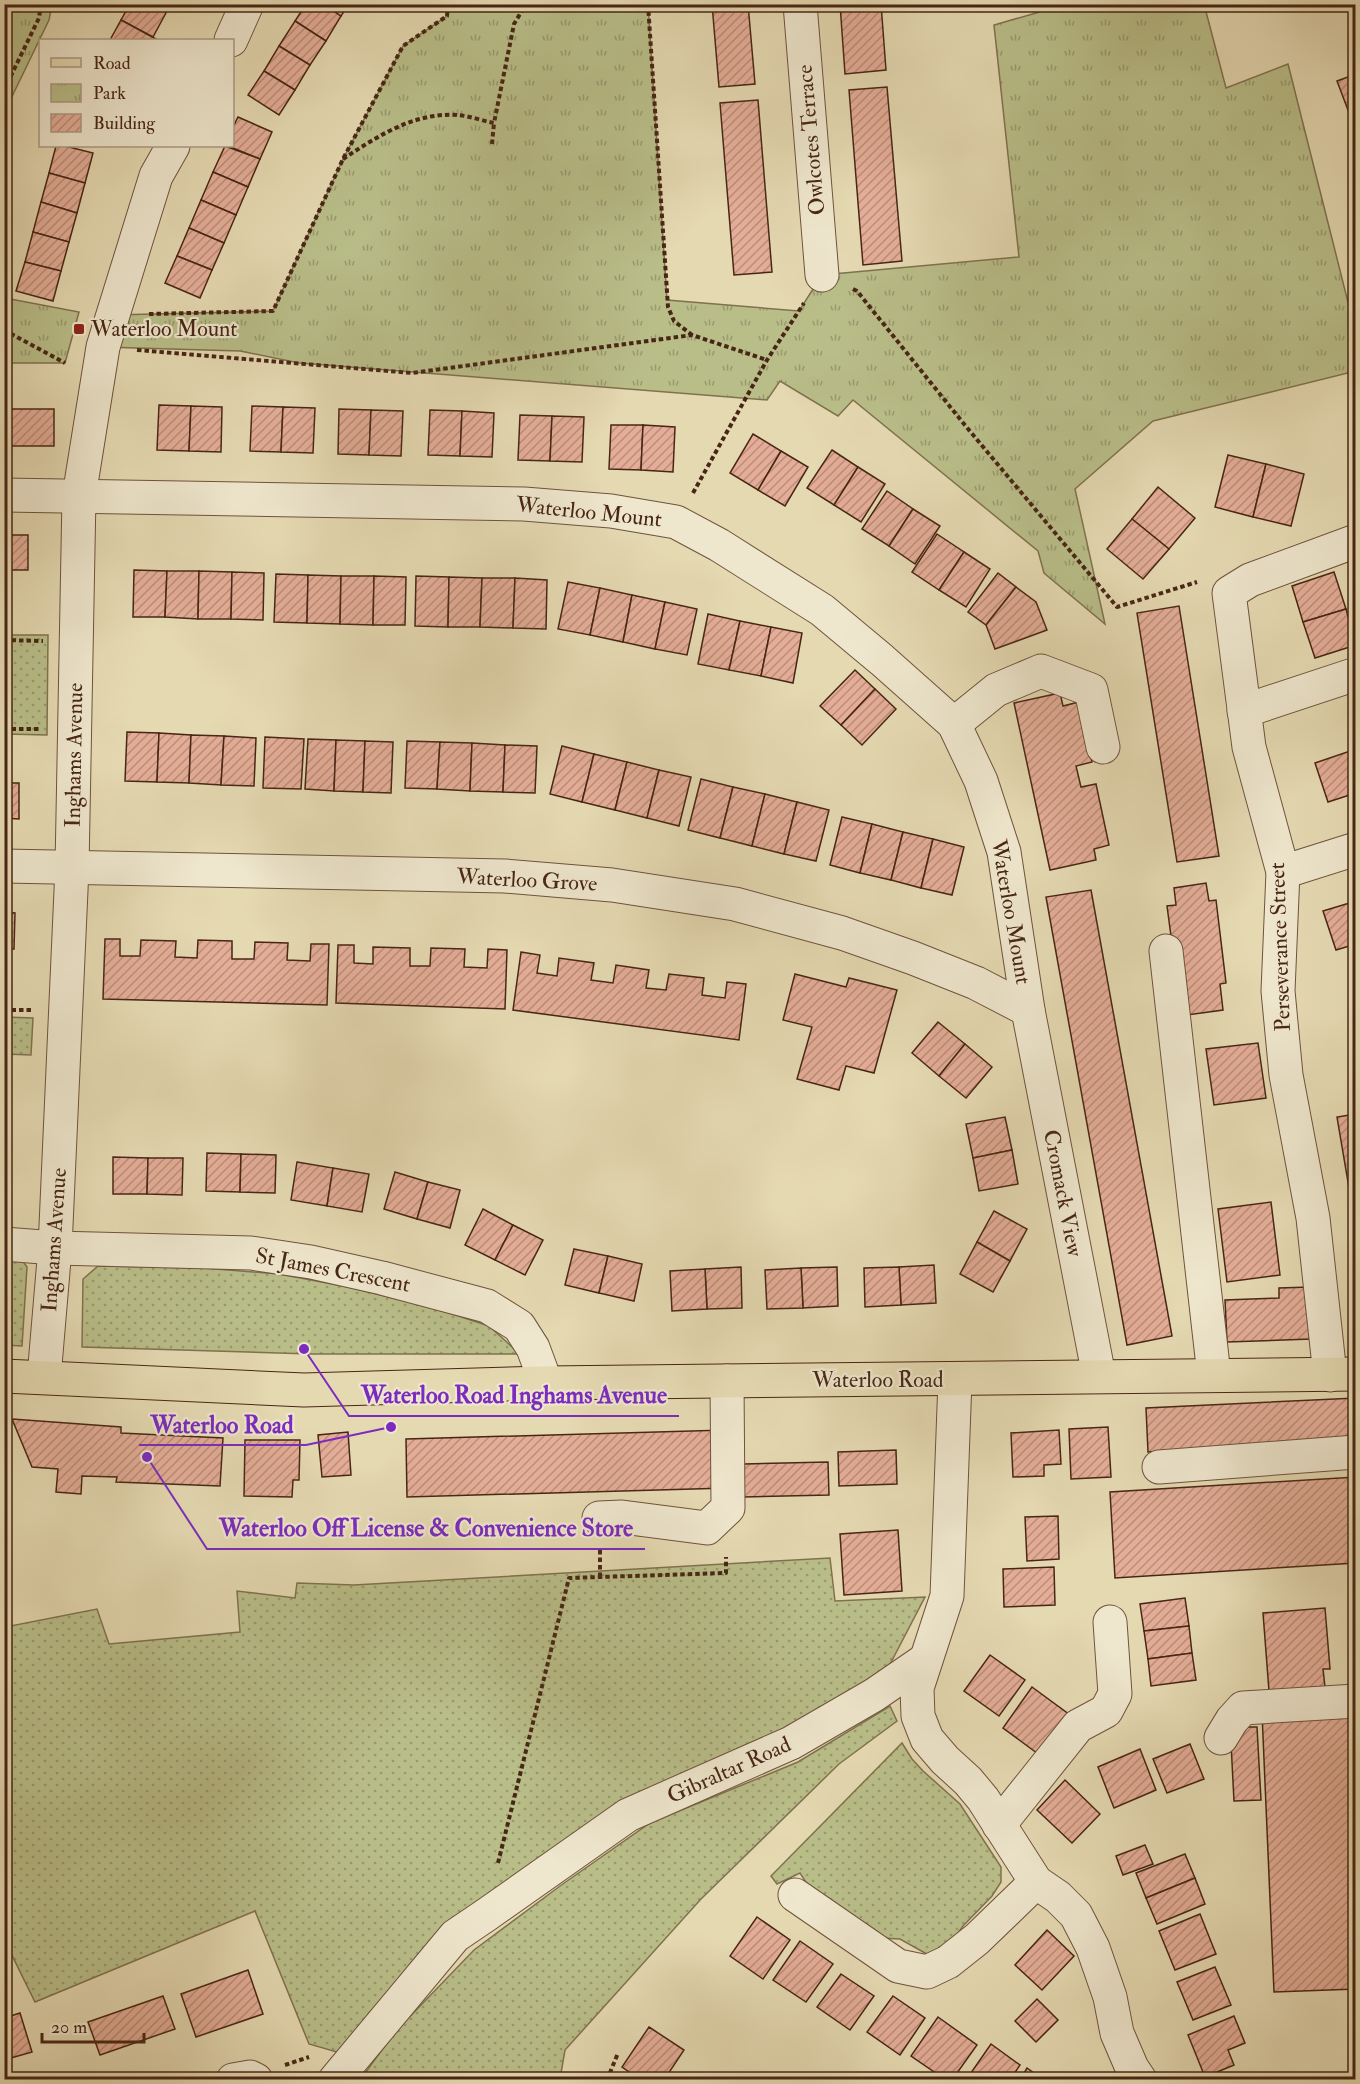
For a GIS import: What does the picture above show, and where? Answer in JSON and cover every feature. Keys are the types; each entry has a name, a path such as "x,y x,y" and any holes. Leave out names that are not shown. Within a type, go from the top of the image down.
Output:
{"main road":[{"name":"Waterloo Road","path":"4,1376 304,1390 546,1383 1343,1375"}],"street":[{"path":"231,39 247,4"},
{"name":"Owlcotes Terrace","path":"800,4 822,275"},
{"name":"Inghams Avenue","path":"44,1377 55,1248 72,868 79,496 103,347 156,176 172,147"},
{"name":"Waterloo Mount","path":"4,495 524,504 611,511 676,522 718,544 822,610 954,724 981,781 1004,852 1028,1010"},
{"path":"1229,593 1250,580 1356,541"},
{"name":"Perseverance Street","path":"1229,593 1249,747 1283,872 1278,992 1286,1075 1343,1375"},
{"path":"954,724 996,690 1041,671 1091,690 1103,747"},
{"path":"1244,711 1356,674"},
{"path":"1283,872 1356,849"},
{"name":"Waterloo Grove","path":"4,866 505,876 612,885 735,904 842,933 976,983 1028,1010"},
{"path":"1166,951 1214,1375"},
{"name":"Cromack View","path":"1028,1010 1099,1376"},
{"name":"St James Crescent","path":"4,1244 55,1248 251,1253 312,1262 382,1278 487,1306 519,1326 533,1348 546,1383"},
{"path":"955,1380 947,1596 917,1688 918,1716 927,1739 968,1781 1036,1882 1058,1897 1076,1915 1093,1948 1110,1997 1117,2033 1132,2068 1140,2079"},
{"path":"599,1518 622,1517 707,1528 728,1508 727,1381"},
{"path":"1159,1467 1356,1452"},
{"path":"999,1825 1078,1726 1106,1711 1115,1694 1110,1622"},
{"name":"Gibraltar Road","path":"335,2079 455,1936 628,1815 791,1743 874,1695 925,1660"},
{"path":"1221,1738 1243,1708 1356,1701"},
{"path":"795,1895 898,1966 927,1972 948,1962 977,1939 1036,1882"},
{"path":"233,2079 250,2077 256,2079"}],"path":[{"path":"4,90 39,18 41,4"},
{"path":"113,315 273,311 343,159 403,46 447,16 448,4"},
{"path":"492,144 494,123 514,24 526,4"},
{"path":"648,4 668,307 674,321 692,335 767,360"},
{"path":"343,159 383,133 420,117 458,115 494,123"},
{"path":"676,522 767,360 822,275 856,291 1117,607 1196,582 1229,593"},
{"path":"4,330 97,381"},
{"path":"103,347 412,373 692,335"},
{"path":"486,1915 569,1578 726,1573 728,1508"},
{"path":"607,2079 618,2053"}],"green space":[{"path":"5,4 52,5 49,20 5,111"},
{"path":"1204,4 1226,88 1288,64 1355,330 1356,371 1153,421 1075,489 1105,624 1044,573 1038,551 853,400 838,416 780,381 767,400 299,363 240,351 103,347 113,315 273,311 343,159 403,46 447,16 448,5 648,5 667,300 799,311 822,275 1019,257 994,25 1064,5"},
{"path":"5,298 79,312 65,363 5,363"},
{"path":"5,635 48,635 47,735 5,734"},
{"path":"5,1017 33,1018 31,1055 5,1054"},
{"path":"4,1255 19,1256 27,1267 22,1346 5,1345"},
{"path":"98,1266 203,1268 279,1274 348,1287 437,1309 489,1326 520,1354 310,1354 82,1347 83,1279"},
{"path":"830,1558 835,1601 925,1597 874,1695 628,1815 455,1936 354,2057 309,2044 255,1911 35,2002 5,1941 5,1627 97,1609 109,1644 240,1632 237,1591 295,1598 297,1583 354,1585"},
{"path":"890,1706 897,1721 839,1764 701,1899 565,2050 560,2079 360,2080 395,2032 474,1950 560,1886 650,1823 798,1762"},
{"path":"902,1743 923,1771 960,1804 1001,1867 1001,1882 992,1896 963,1926 949,1946 934,1958 900,1939 880,1938 818,1901 800,1873 777,1884 771,1876"}],"building":[{"path":"130,4 160,4 168,9 153,37 121,20"},
{"path":"306,4 323,4 341,16 326,41 295,21"},
{"path":"323,4 349,4 341,16"},
{"path":"712,4 748,4 755,84 719,87"},
{"path":"840,4 881,4 886,70 845,74"},
{"path":"121,20 156,39 111,39"},
{"path":"295,21 326,41 310,65 279,46"},
{"path":"279,46 310,65 295,90 264,71"},
{"path":"264,71 295,90 279,115 248,95"},
{"path":"1356,74 1356,107 1348,110 1337,81"},
{"path":"887,87 902,261 863,265 849,90"},
{"path":"758,100 772,272 734,275 720,103"},
{"path":"238,117 272,132 260,159 230,147 234,147 234,125"},
{"path":"1356,119 1356,140 1349,122"},
{"path":"56,147 69,147 93,153 85,183 49,173"},
{"path":"225,147 260,159 248,187 213,172"},
{"path":"213,172 248,187 236,215 201,200"},
{"path":"49,173 85,183 77,213 41,202"},
{"path":"201,200 236,215 224,243 189,228"},
{"path":"41,202 77,213 69,242 33,232"},
{"path":"189,228 224,243 212,270 177,256"},
{"path":"33,232 69,242 61,271 25,262"},
{"path":"177,256 212,270 200,298 165,283"},
{"path":"25,262 61,271 53,301 16,291"},
{"path":"159,405 191,406 189,451 157,450"},
{"path":"191,406 222,407 221,452 189,451"},
{"path":"252,406 283,407 281,452 250,451"},
{"path":"283,407 315,408 313,453 281,452"},
{"path":"4,409 54,409 54,446 4,446"},
{"path":"339,409 371,410 369,455 338,454"},
{"path":"371,410 403,411 401,456 369,455"},
{"path":"430,410 462,411 460,456 428,455"},
{"path":"462,411 494,413 492,457 460,456"},
{"path":"520,415 552,416 550,461 518,460"},
{"path":"552,416 584,417 582,462 550,461"},
{"path":"611,425 643,425 641,470 609,469"},
{"path":"643,425 675,427 673,472 641,470"},
{"path":"753,434 781,451 758,490 730,473"},
{"path":"832,450 858,467 834,505 807,488"},
{"path":"781,451 808,467 785,506 758,490"},
{"path":"1228,455 1266,464 1253,517 1215,507"},
{"path":"1266,464 1304,474 1291,526 1253,517"},
{"path":"858,467 885,484 861,522 834,505"},
{"path":"1158,487 1195,518 1169,549 1132,519"},
{"path":"887,491 913,509 889,546 862,529"},
{"path":"913,509 940,526 915,564 889,546"},
{"path":"1132,519 1169,549 1143,579 1107,549"},
{"path":"937,534 964,552 939,590 912,572"},
{"path":"4,535 28,535 28,570 4,570"},
{"path":"964,552 990,569 966,607 939,590"},
{"path":"134,570 167,571 165,617 133,617"},
{"path":"167,571 199,571 198,619 165,617"},
{"path":"199,571 232,572 231,619 198,619"},
{"path":"232,572 264,573 263,620 231,619"},
{"path":"1334,572 1346,609 1303,622 1292,586"},
{"path":"998,573 1016,587 986,625 968,612"},
{"path":"276,574 308,575 307,623 274,622"},
{"path":"308,575 341,576 340,624 307,623"},
{"path":"341,576 374,576 373,625 340,624"},
{"path":"374,576 406,577 405,625 373,625"},
{"path":"416,576 449,577 448,627 415,626"},
{"path":"449,577 482,578 480,627 448,627"},
{"path":"482,578 515,578 513,628 480,627"},
{"path":"515,578 547,580 546,629 513,628"},
{"path":"568,582 600,588 590,635 558,629"},
{"path":"1016,587 1036,602 1047,630 995,649 986,625"},
{"path":"600,588 632,595 623,642 590,635"},
{"path":"632,595 665,602 655,649 623,642"},
{"path":"665,602 697,609 687,655 655,649"},
{"path":"1179,606 1219,856 1177,862 1137,613"},
{"path":"1346,609 1356,645 1315,658 1303,622"},
{"path":"708,614 740,621 729,670 698,664"},
{"path":"740,621 771,627 761,676 729,670"},
{"path":"771,627 802,633 793,683 761,676"},
{"path":"855,670 875,689 841,725 820,706"},
{"path":"875,689 896,709 862,745 841,725"},
{"path":"1060,693 1063,706 1079,702 1092,762 1076,766 1081,787 1096,784 1109,845 1094,849 1096,860 1050,870 1014,703"},
{"path":"127,732 159,733 157,782 125,781"},
{"path":"159,733 191,735 189,783 157,782"},
{"path":"191,735 224,736 221,785 189,783"},
{"path":"224,736 256,738 254,786 221,785"},
{"path":"265,737 304,739 301,789 263,788"},
{"path":"308,739 336,740 334,791 305,789"},
{"path":"336,740 365,741 363,792 334,791"},
{"path":"365,741 393,742 391,793 363,792"},
{"path":"407,741 440,742 437,789 405,788"},
{"path":"440,742 472,743 470,791 437,789"},
{"path":"472,743 505,745 503,792 470,791"},
{"path":"505,745 537,746 535,793 503,792"},
{"path":"562,746 594,754 582,802 550,794"},
{"path":"1356,749 1356,793 1328,802 1315,763"},
{"path":"594,754 627,762 615,810 582,802"},
{"path":"627,762 659,770 647,818 615,810"},
{"path":"659,770 691,777 679,826 647,818"},
{"path":"701,779 733,787 720,838 688,830"},
{"path":"4,783 19,783 19,819 4,818"},
{"path":"733,787 765,794 752,846 720,838"},
{"path":"765,794 797,802 784,854 752,846"},
{"path":"797,802 829,810 816,861 784,854"},
{"path":"842,817 872,824 860,873 830,865"},
{"path":"872,824 903,832 891,880 860,873"},
{"path":"903,832 933,839 921,888 891,880"},
{"path":"933,839 964,847 952,895 921,888"},
{"path":"1206,883 1209,901 1216,900 1226,983 1220,984 1223,1010 1187,1015 1178,989 1167,906 1176,905 1174,888"},
{"path":"1091,890 1172,1336 1127,1345 1046,897"},
{"path":"1356,901 1356,944 1336,950 1323,911"},
{"path":"4,912 15,913 14,949 4,949"},
{"path":"105,939 120,939 120,956 140,956 141,940 176,941 175,957 197,958 198,940 232,941 232,959 254,959 255,942 288,943 287,960 310,961 311,944 329,944 327,1005 103,999"},
{"path":"338,945 354,945 354,963 373,964 373,947 410,948 410,966 430,966 431,948 465,949 464,967 487,968 488,949 507,950 505,1009 336,1003"},
{"path":"521,952 540,955 537,973 557,976 559,958 594,963 591,980 613,983 616,965 649,970 646,988 666,990 669,974 704,978 702,995 725,998 727,982 746,984 739,1040 513,1010"},
{"path":"795,974 846,987 849,978 897,990 874,1073 846,1066 839,1090 797,1079 812,1027 783,1020"},
{"path":"938,1022 965,1044 939,1076 912,1053"},
{"path":"1258,1043 1266,1098 1214,1105 1206,1049"},
{"path":"965,1044 992,1067 966,1098 939,1076"},
{"path":"1356,1114 1356,1187 1349,1188 1337,1117"},
{"path":"1005,1117 1012,1150 973,1158 966,1124"},
{"path":"4,1145 9,1145 9,1190 4,1190"},
{"path":"1012,1150 1018,1184 979,1191 973,1158"},
{"path":"207,1153 241,1154 240,1192 206,1191"},
{"path":"241,1154 276,1155 275,1193 240,1192"},
{"path":"113,1157 148,1158 147,1194 113,1194"},
{"path":"148,1158 183,1158 182,1195 147,1194"},
{"path":"297,1162 333,1168 327,1206 291,1200"},
{"path":"333,1168 369,1174 362,1212 327,1206"},
{"path":"395,1172 428,1182 417,1219 384,1209"},
{"path":"428,1182 460,1190 450,1228 417,1219"},
{"path":"1349,1199 1356,1199 1356,1247"},
{"path":"1271,1202 1280,1275 1227,1282 1218,1209"},
{"path":"483,1209 513,1225 495,1260 465,1245"},
{"path":"994,1211 1027,1229 1010,1261 977,1242"},
{"path":"513,1225 543,1240 525,1275 495,1260"},
{"path":"977,1242 1010,1261 993,1292 960,1274"},
{"path":"574,1249 608,1256 599,1293 565,1285"},
{"path":"608,1256 642,1264 634,1301 599,1293"},
{"path":"934,1265 936,1303 901,1305 899,1267"},
{"path":"741,1267 742,1308 707,1309 705,1269"},
{"path":"837,1267 838,1306 803,1308 801,1268"},
{"path":"899,1267 901,1305 865,1307 864,1268"},
{"path":"801,1268 803,1308 767,1309 765,1270"},
{"path":"705,1269 707,1309 672,1311 670,1271"},
{"path":"1310,1287 1311,1339 1227,1342 1225,1300 1279,1298 1279,1288"},
{"path":"1356,1398 1356,1442 1148,1452 1146,1408"},
{"path":"12,1419 121,1427 121,1433 223,1438 220,1486 116,1482 117,1477 82,1476 81,1494 56,1492 58,1469 32,1467"},
{"path":"1108,1427 1111,1477 1071,1479 1069,1429"},
{"path":"726,1430 728,1488 407,1497 406,1439"},
{"path":"1059,1430 1061,1464 1044,1465 1044,1476 1013,1477 1011,1433"},
{"path":"348,1432 351,1475 322,1477 318,1435"},
{"path":"245,1440 300,1440 299,1480 293,1480 292,1497 244,1496"},
{"path":"896,1450 897,1484 839,1486 838,1452"},
{"path":"828,1462 829,1495 744,1497 744,1464"},
{"path":"1356,1477 1356,1563 1115,1578 1110,1492"},
{"path":"1058,1516 1059,1559 1027,1561 1025,1517"},
{"path":"898,1530 902,1591 844,1595 840,1534"},
{"path":"1054,1567 1055,1605 1004,1607 1003,1569"},
{"path":"1185,1598 1189,1626 1144,1631 1140,1604"},
{"path":"1325,1608 1330,1669 1323,1669 1325,1687 1269,1691 1263,1613"},
{"path":"1189,1626 1192,1653 1148,1659 1144,1631"},
{"path":"1192,1653 1196,1680 1151,1686 1148,1659"},
{"path":"990,1655 1025,1680 999,1716 964,1691"},
{"path":"1032,1687 1070,1715 1041,1756 1003,1728"},
{"path":"1356,1708 1356,1989 1274,1992 1262,1713"},
{"path":"1246,1727 1257,1727 1261,1800 1234,1801 1231,1743"},
{"path":"1190,1744 1204,1779 1167,1793 1153,1759"},
{"path":"1140,1749 1156,1790 1114,1808 1098,1767"},
{"path":"1065,1780 1100,1814 1072,1843 1037,1810"},
{"path":"1145,1845 1153,1864 1123,1875 1116,1856"},
{"path":"1185,1854 1195,1878 1146,1898 1136,1873"},
{"path":"1195,1878 1205,1904 1157,1924 1146,1898"},
{"path":"1200,1914 1216,1954 1175,1970 1159,1931"},
{"path":"757,1917 790,1940 763,1979 730,1956"},
{"path":"1047,1930 1074,1956 1042,1990 1015,1965"},
{"path":"800,1941 833,1964 806,2002 773,1980"},
{"path":"1215,1967 1231,2005 1193,2020 1177,1982"},
{"path":"248,1970 263,2014 196,2037 181,1994"},
{"path":"841,1974 874,1996 850,2030 817,2007"},
{"path":"163,1996 175,2029 100,2055 88,2022"},
{"path":"893,1996 925,2018 900,2055 867,2032"},
{"path":"1037,1999 1058,2020 1036,2042 1015,2021"},
{"path":"20,2013 32,2052 4,2060 4,2018"},
{"path":"1234,2016 1245,2043 1228,2050 1234,2065 1205,2077 1188,2035"},
{"path":"938,2017 977,2045 952,2080 946,2080 911,2056"},
{"path":"649,2027 684,2050 664,2080 641,2080 622,2067"},
{"path":"991,2044 1020,2065 1010,2080 966,2080"},
{"path":"1027,2068 1044,2080 1020,2080"}],"place":[{"name":"Waterloo Mount","path":"79,329"},
{"name":"Waterloo Road Inghams Avenue","path":"304,1349"},
{"name":"Waterloo Road","path":"391,1427"},
{"name":"Waterloo Off License & Convenience Store","path":"147,1457"}]}
